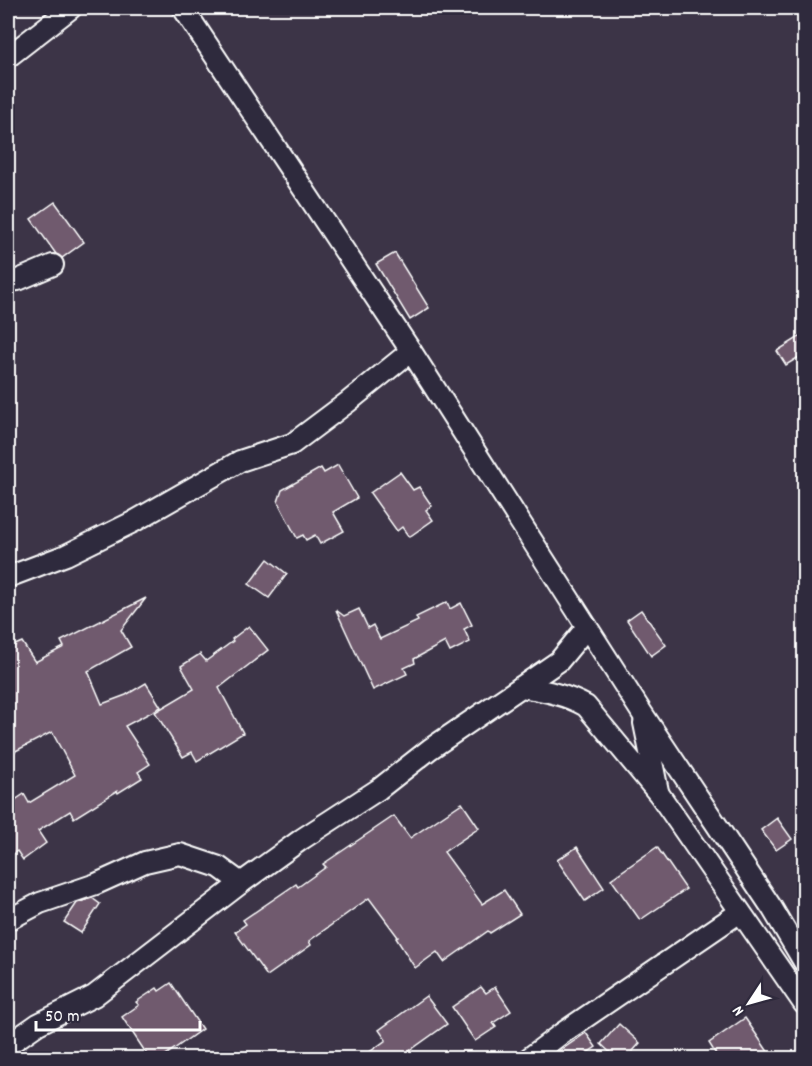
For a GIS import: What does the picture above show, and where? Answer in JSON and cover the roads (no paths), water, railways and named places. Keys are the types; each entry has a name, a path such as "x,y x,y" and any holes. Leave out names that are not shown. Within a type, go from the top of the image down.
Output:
{"street":[{"path":"8,57 71,8"},
{"path":"183,8 411,351 642,713 772,908 804,962"},
{"path":"8,281 18,280 53,264"},
{"path":"8,577 66,555 133,522 240,461 292,444 411,351"},
{"path":"8,1045 38,1024 94,996 240,883 379,789 430,749 559,661 587,627"},
{"path":"522,687 553,692 572,698 586,706 659,794 804,1004"},
{"path":"642,713 659,794"},
{"path":"8,920 40,903 96,884 145,862 180,854 219,867 240,883"},
{"path":"529,1059 561,1034 740,912"}]}
